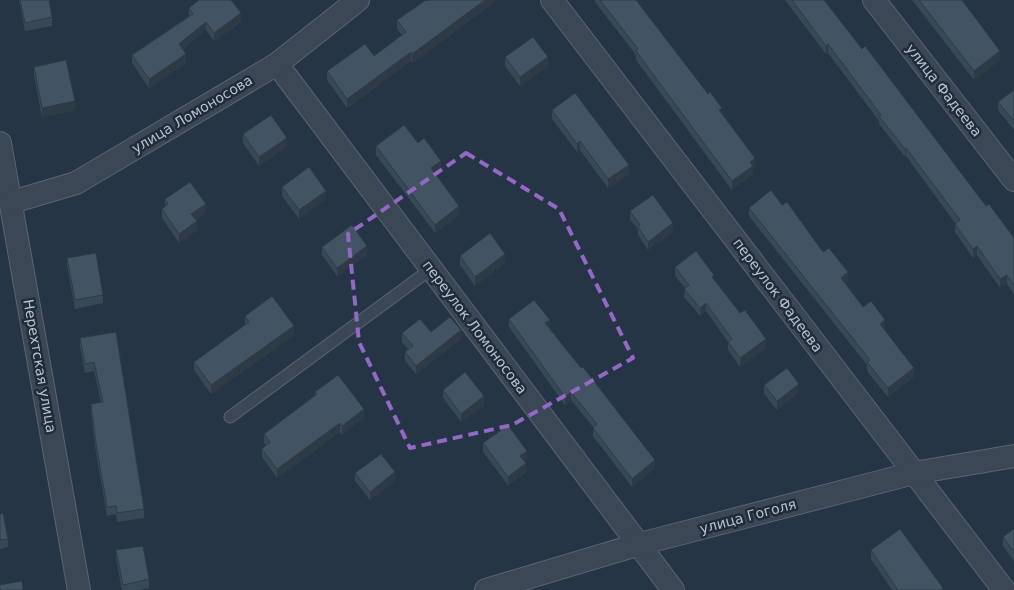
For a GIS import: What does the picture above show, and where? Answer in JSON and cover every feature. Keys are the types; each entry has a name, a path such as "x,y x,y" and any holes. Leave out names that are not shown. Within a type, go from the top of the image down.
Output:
{"street":[{"name":"улица Ломоносова","path":"12,202 76,183 277,64 358,0"},
{"name":"переулок Фадеева","path":"552,0 1004,590"},
{"name":"улица Фадеева","path":"874,0 1014,180"},
{"name":"переулок Ломоносова","path":"277,64 673,590"},
{"name":"Нерехтская улица","path":"0,143 12,202 79,590"},
{"name":"улица Гоголя","path":"486,590 640,544 914,472 1014,456"}],"lane":[{"path":"230,417 432,269"}],"highlighted area":[{"path":"466,153 559,209 633,358 512,425 410,448 359,342 348,234"}],"building":[{"path":"20,0 49,0 52,17 25,23"},
{"path":"199,0 231,0 241,13 214,33 206,22 179,44 186,54 149,79 132,55 193,14 189,8"},
{"path":"426,0 485,0 347,99 327,71 365,44 374,56 406,32 397,20"},
{"path":"600,0 636,0 708,94 710,92 722,108 719,110 755,158 750,162 753,166 732,181 636,51 638,49"},
{"path":"792,0 824,0 862,49 865,46 986,206 989,204 1014,238 1014,285 1007,275 1000,279 977,246 973,249 955,224 960,220 906,148 879,116 881,115 828,44 826,46"},
{"path":"919,0 962,0 1000,51 974,71"},
{"path":"533,37 548,57 520,77 505,57"},
{"path":"66,60 75,101 42,108 34,67"},
{"path":"1014,90 1014,121 998,102"},
{"path":"575,93 629,165 608,179 580,141 577,144 552,110"},
{"path":"271,115 287,138 259,157 243,134"},
{"path":"404,125 418,143 424,138 441,161 431,168 459,206 435,225 376,146"},
{"path":"309,167 326,191 299,210 282,187"},
{"path":"190,182 206,204 191,214 197,221 179,234 162,209 168,204 165,199"},
{"path":"771,190 782,205 787,202 823,252 829,248 848,272 841,278 863,307 871,301 885,320 880,324 914,368 888,388 867,362 870,360 749,208"},
{"path":"653,195 673,223 648,242 638,227 640,225 630,211"},
{"path":"352,225 367,246 337,268 322,247"},
{"path":"490,233 505,254 475,277 460,256"},
{"path":"696,251 714,275 712,277 740,313 745,310 766,339 740,358 728,342 732,339 706,303 700,308 684,289 689,285 675,267"},
{"path":"96,253 103,295 75,300 67,258"},
{"path":"272,296 294,326 211,385 194,362 249,322 245,316"},
{"path":"534,300 550,320 545,323 581,368 583,367 655,460 632,479 593,428 597,424 571,392 565,397 509,319"},
{"path":"450,317 461,330 416,366 405,352 413,346 402,333 420,319 431,332"},
{"path":"116,332 144,509 117,513 116,506 107,507 96,444 91,404 103,402 94,362 85,364 80,338"},
{"path":"787,368 799,384 777,401 764,385"},
{"path":"465,372 484,396 461,414 443,390"},
{"path":"338,375 364,409 342,426 340,423 277,469 262,449 270,442 264,434 317,394 315,392"},
{"path":"508,425 527,451 520,456 526,463 508,477 483,443"},
{"path":"381,454 395,472 370,492 355,473"},
{"path":"3,513 8,539 0,540 0,514"},
{"path":"900,529 943,588 940,590 898,590 871,550"},
{"path":"1014,529 1014,552 1003,537"},
{"path":"143,546 149,579 123,585 116,550"},
{"path":"22,581 23,590 0,590 0,585"}]}
